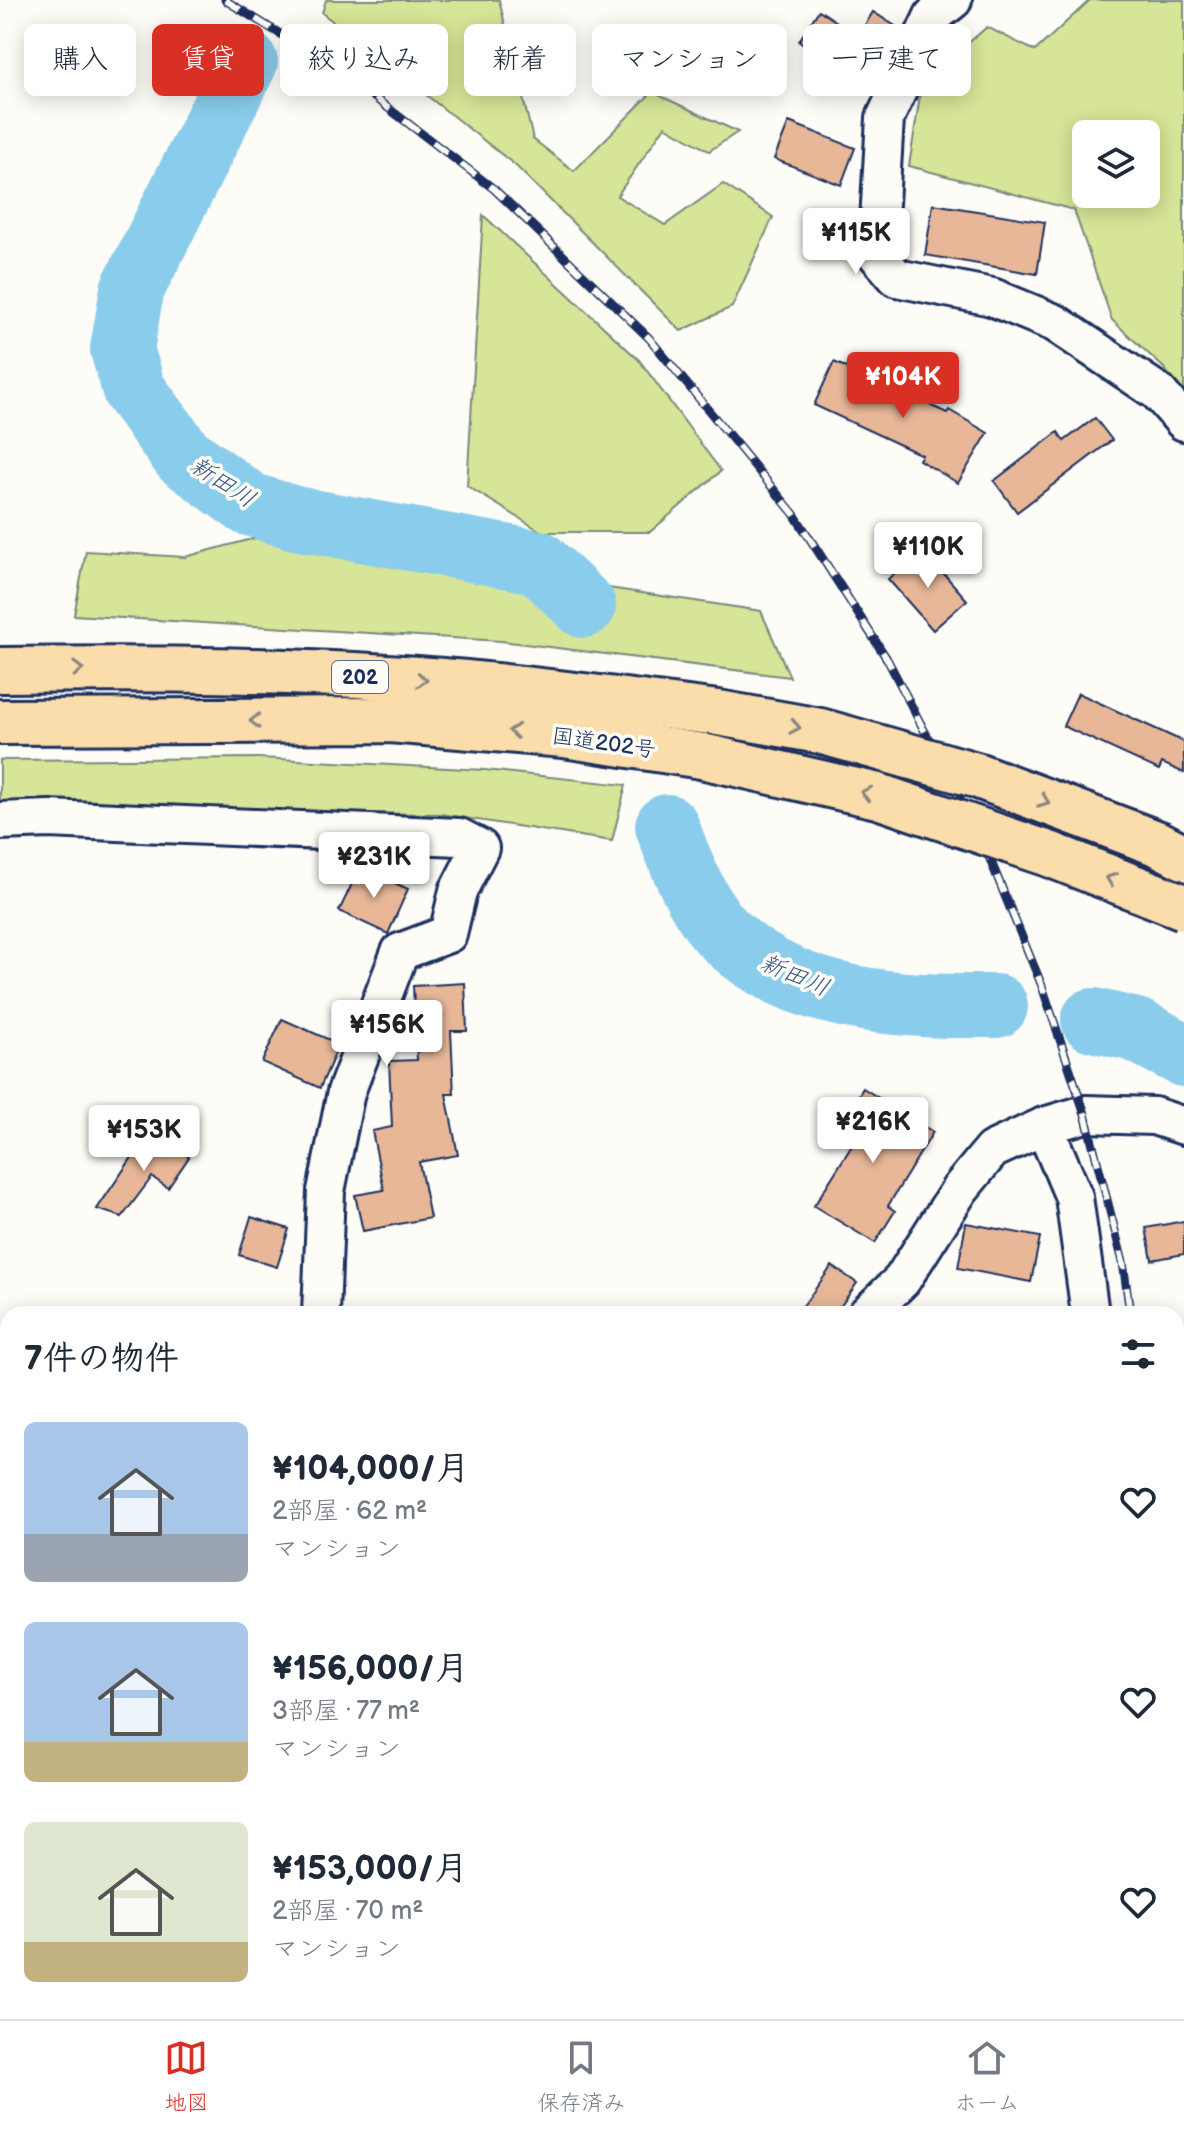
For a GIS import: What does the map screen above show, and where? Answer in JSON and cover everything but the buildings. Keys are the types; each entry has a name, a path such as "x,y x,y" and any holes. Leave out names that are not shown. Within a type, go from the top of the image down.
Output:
{"highway":[{"name":"国道202号","path":"0,670 143,669 449,682 718,713 820,731 976,775 1159,844 1184,857"},
{"name":"国道202号","path":"0,722 390,720 564,735 702,756 878,796 1049,854 1184,907"}],"street":[{"path":"953,0 933,16 885,118 877,255 897,278 992,297 1055,323 1158,392 1184,422"},
{"path":"0,821 49,819 459,837 480,848 458,891 448,934 400,952 346,1092 326,1191 321,1306"},
{"path":"875,1306 902,1280 960,1189 992,1150 1044,1126 1085,1114 1154,1116 1183,1124"},
{"path":"1044,1126 1074,1197 1089,1306"}],"green space":[{"path":"326,0 499,0 505,24 464,24 464,96 522,96 533,139 574,171 648,96 661,96 738,132 709,151 665,126 617,196 665,225 723,184 773,217 732,307 681,331 515,165 427,96 448,96 448,24 336,24 322,13"},
{"path":"1090,0 1184,0 1184,398 1165,369 1112,320 1074,210 909,166 920,96 971,96 971,41 987,27 1035,51"},
{"path":"483,215 639,360 721,471 650,532 542,532 467,486"},
{"path":"263,536 761,611 790,677 501,641 74,615 86,551 185,557"},
{"path":"259,758 485,770 626,785 612,841 440,814 0,810 0,760"}],"waterway":[{"name":"新田川","path":"229,96 132,290 122,349 134,390 183,456 249,504 295,518 538,562 584,606"},
{"name":"新田川","path":"667,826 689,881 711,919 748,955 779,973 813,987 885,1002 996,1006"},
{"name":"新田川","path":"1093,1020 1136,1030 1184,1055"}],"railway":[{"path":"225,0 337,69 494,189 649,338 794,514 887,659 985,847 1042,986 1085,1114 1123,1262 1129,1306"}]}
